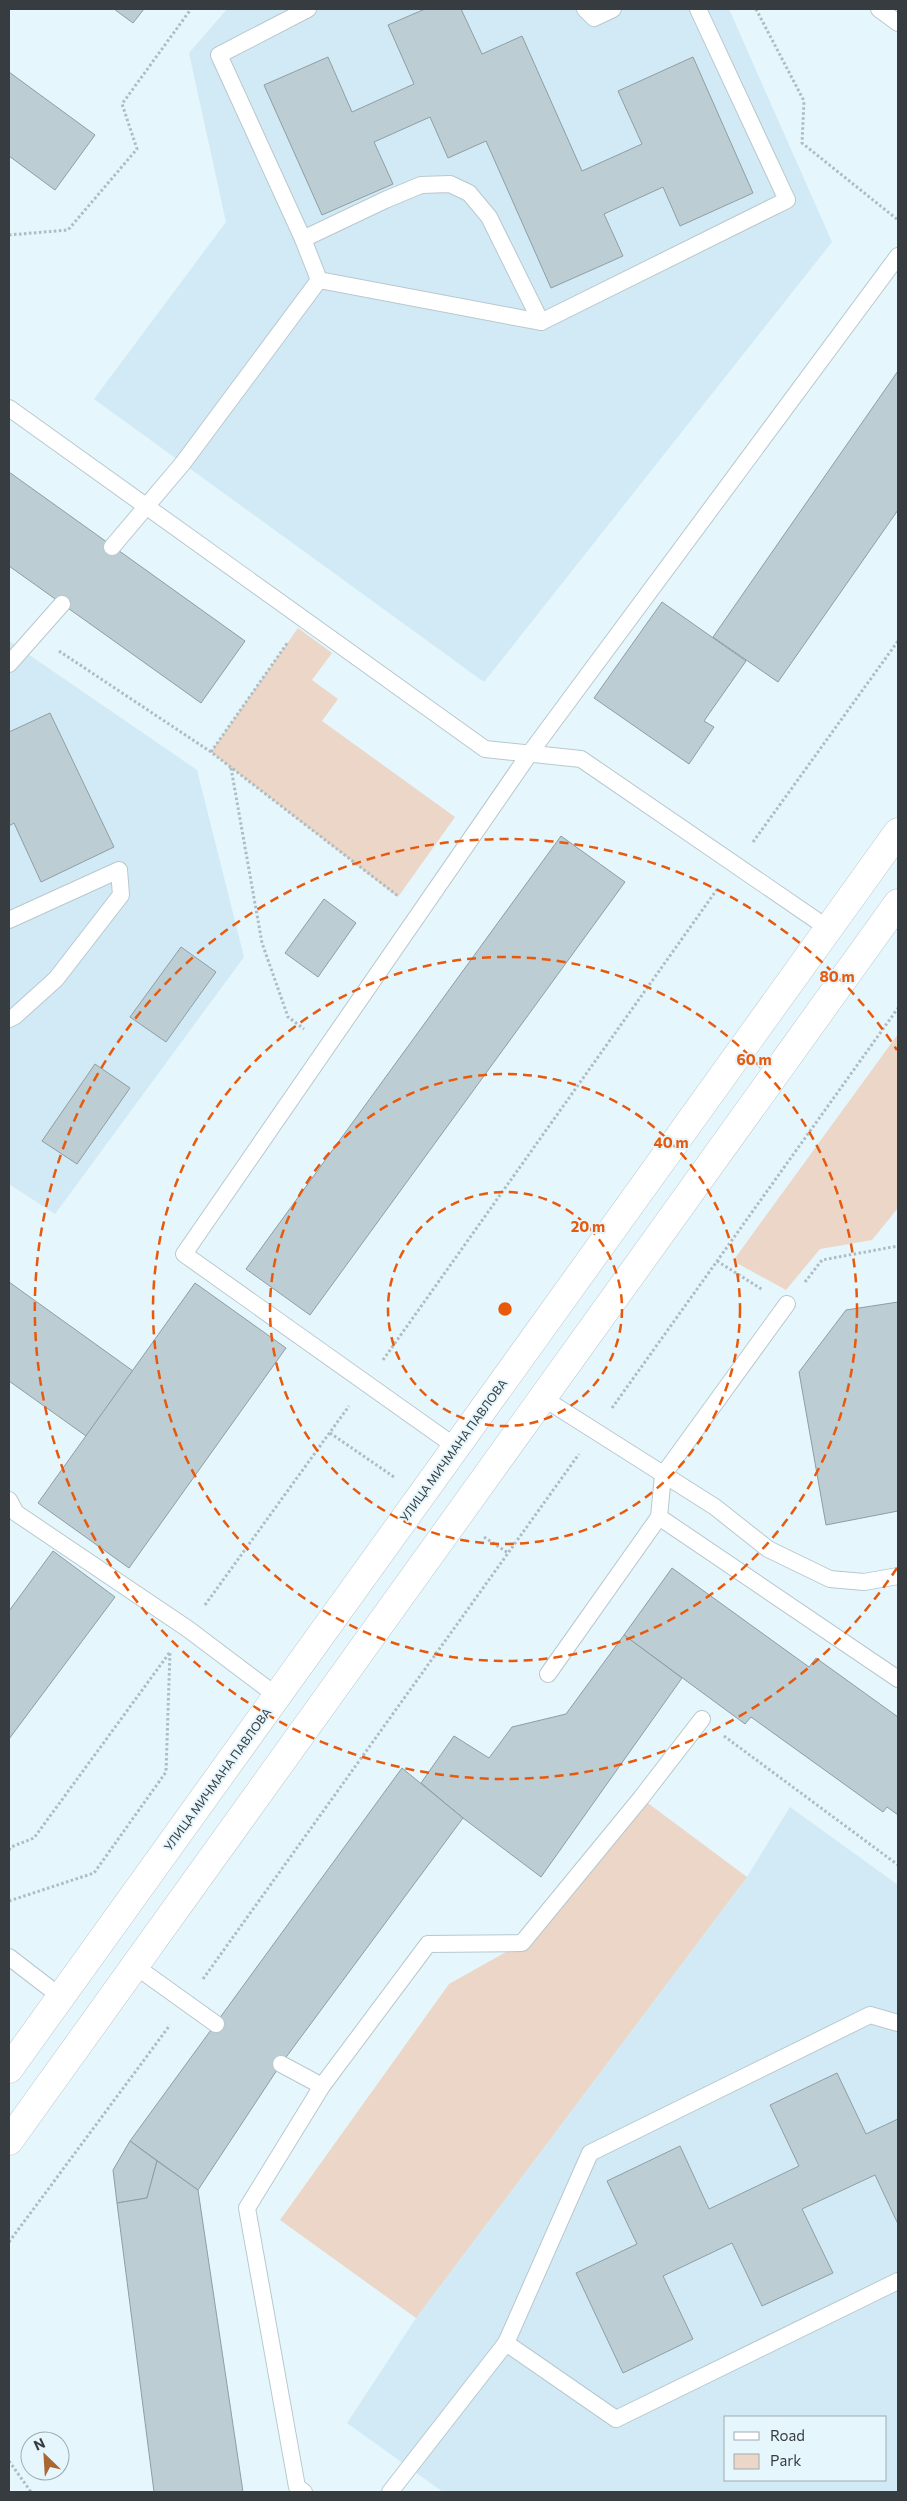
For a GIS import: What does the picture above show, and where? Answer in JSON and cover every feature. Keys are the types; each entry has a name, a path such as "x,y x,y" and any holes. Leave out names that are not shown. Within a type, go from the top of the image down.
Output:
{"main road":[{"name":"УЛИЦА МИЧМАНА ПАВЛОВА","path":"9,2070 898,832"},
{"path":"9,2141 898,903"},
{"path":"829,929 864,951"},
{"path":"508,1375 543,1398"},
{"path":"277,1696 312,1718"},
{"path":"61,1997 95,2021"}],"lane":[{"path":"308,9 219,55 303,239 318,280"},
{"path":"585,9 594,18 613,9"},
{"path":"318,280 541,322 787,200 698,9"},
{"path":"879,9 898,23"},
{"path":"303,239 385,200 421,186 450,184 469,193 489,217 541,322"},
{"path":"456,1447 184,1254 530,753 898,256"},
{"path":"112,547 148,508 318,280"},
{"path":"9,408 485,749 581,758 829,929"},
{"path":"9,664 62,604"},
{"path":"9,920 119,870 121,895 56,979 15,1016 9,1019"},
{"path":"548,1674 659,1517 663,1474 787,1304"},
{"path":"543,1398 715,1507 768,1549 830,1579 864,1582 898,1576"},
{"path":"11,1511 188,1629 277,1696"},
{"path":"659,1517 898,1678"},
{"path":"304,2492 297,2487 247,2208 322,2086 428,1944 522,1943 702,1719"},
{"path":"9,1957 61,1997"},
{"path":"135,1966 216,2024"},
{"path":"390,2492 506,2343 590,2153 870,2014 898,2023"},
{"path":"281,2064 322,2086"},
{"path":"506,2343 616,2418 898,2281"}],"path":[{"path":"9,235 68,230 137,149 122,104 191,9"},
{"path":"756,9 804,101 802,143 898,220"},
{"path":"211,752 304,620"},
{"path":"35,635 211,752 419,913"},
{"path":"748,849 898,641"},
{"path":"231,768 262,942 288,1017"},
{"path":"382,1361 719,887"},
{"path":"609,1412 898,1008"},
{"path":"717,1261 787,1304 822,1260 898,1246"},
{"path":"204,1606 351,1404"},
{"path":"330,1433 398,1480"},
{"path":"9,2242 187,2002 580,1453"},
{"path":"480,1534 508,1553"},
{"path":"9,1850 34,1838 175,1646"},
{"path":"9,1901 94,1873 166,1772 170,1652"},
{"path":"702,1719 898,1865"},
{"path":"9,2461 31,2492"}],"shaded area":[{"path":"227,9 729,9 832,242 484,682 94,399 226,222 189,53"},
{"path":"9,641 197,770 244,957 55,1214 9,1184"},
{"path":"790,1807 898,1885 898,2492 443,2492 347,2423 416,2318 747,1877"}],"green space":[{"path":"298,628 332,653 312,680 338,699 322,721 455,817 398,897 211,752"},
{"path":"898,1034 898,1208 872,1240 820,1249 786,1290 733,1261"},
{"path":"641,1798 747,1877 416,2318 280,2220 449,1984 522,1943"}],"building":[{"path":"114,9 144,9 133,23"},
{"path":"425,9 461,9 482,54 522,36 582,171 642,144 618,91 693,57 753,193 680,226 663,187 604,214 623,256 551,288 486,141 448,158 430,117 374,142 393,184 322,215 264,85 328,57 352,112 414,84 388,25"},
{"path":"9,72 95,135 55,190 9,156"},
{"path":"898,371 898,510 778,682 713,637"},
{"path":"9,472 245,641 201,703 9,566"},
{"path":"662,602 746,661 704,721 714,727 689,764 594,698"},
{"path":"50,713 114,847 41,882 14,823 9,826 9,732"},
{"path":"561,836 625,882 310,1315 246,1269"},
{"path":"324,899 356,923 318,977 285,953"},
{"path":"181,947 216,972 166,1042 130,1017"},
{"path":"95,1064 130,1088 77,1164 42,1141"},
{"path":"9,1282 133,1371 86,1436 9,1381"},
{"path":"195,1283 286,1348 129,1568 38,1503"},
{"path":"898,1302 898,1511 826,1525 799,1372 846,1310"},
{"path":"53,1551 115,1597 9,1739 9,1611"},
{"path":"672,1568 809,1667 816,1658 898,1717 898,1815 887,1807 883,1812 751,1717 745,1724 624,1635"},
{"path":"624,1635 682,1678 541,1877 463,1818 421,1783 454,1736 489,1758 512,1727 566,1714"},
{"path":"402,1768 463,1818 281,2064 198,2190 130,2141"},
{"path":"837,2073 866,2134 898,2119 898,2224 875,2175 802,2209 833,2273 762,2306 732,2243 663,2276 693,2339 623,2373 576,2273 637,2244 607,2181 680,2146 709,2209 799,2166 770,2105"},
{"path":"130,2141 157,2161 147,2198 117,2203 113,2170"},
{"path":"157,2161 198,2190 243,2492 154,2492 117,2203 147,2198"}]}
